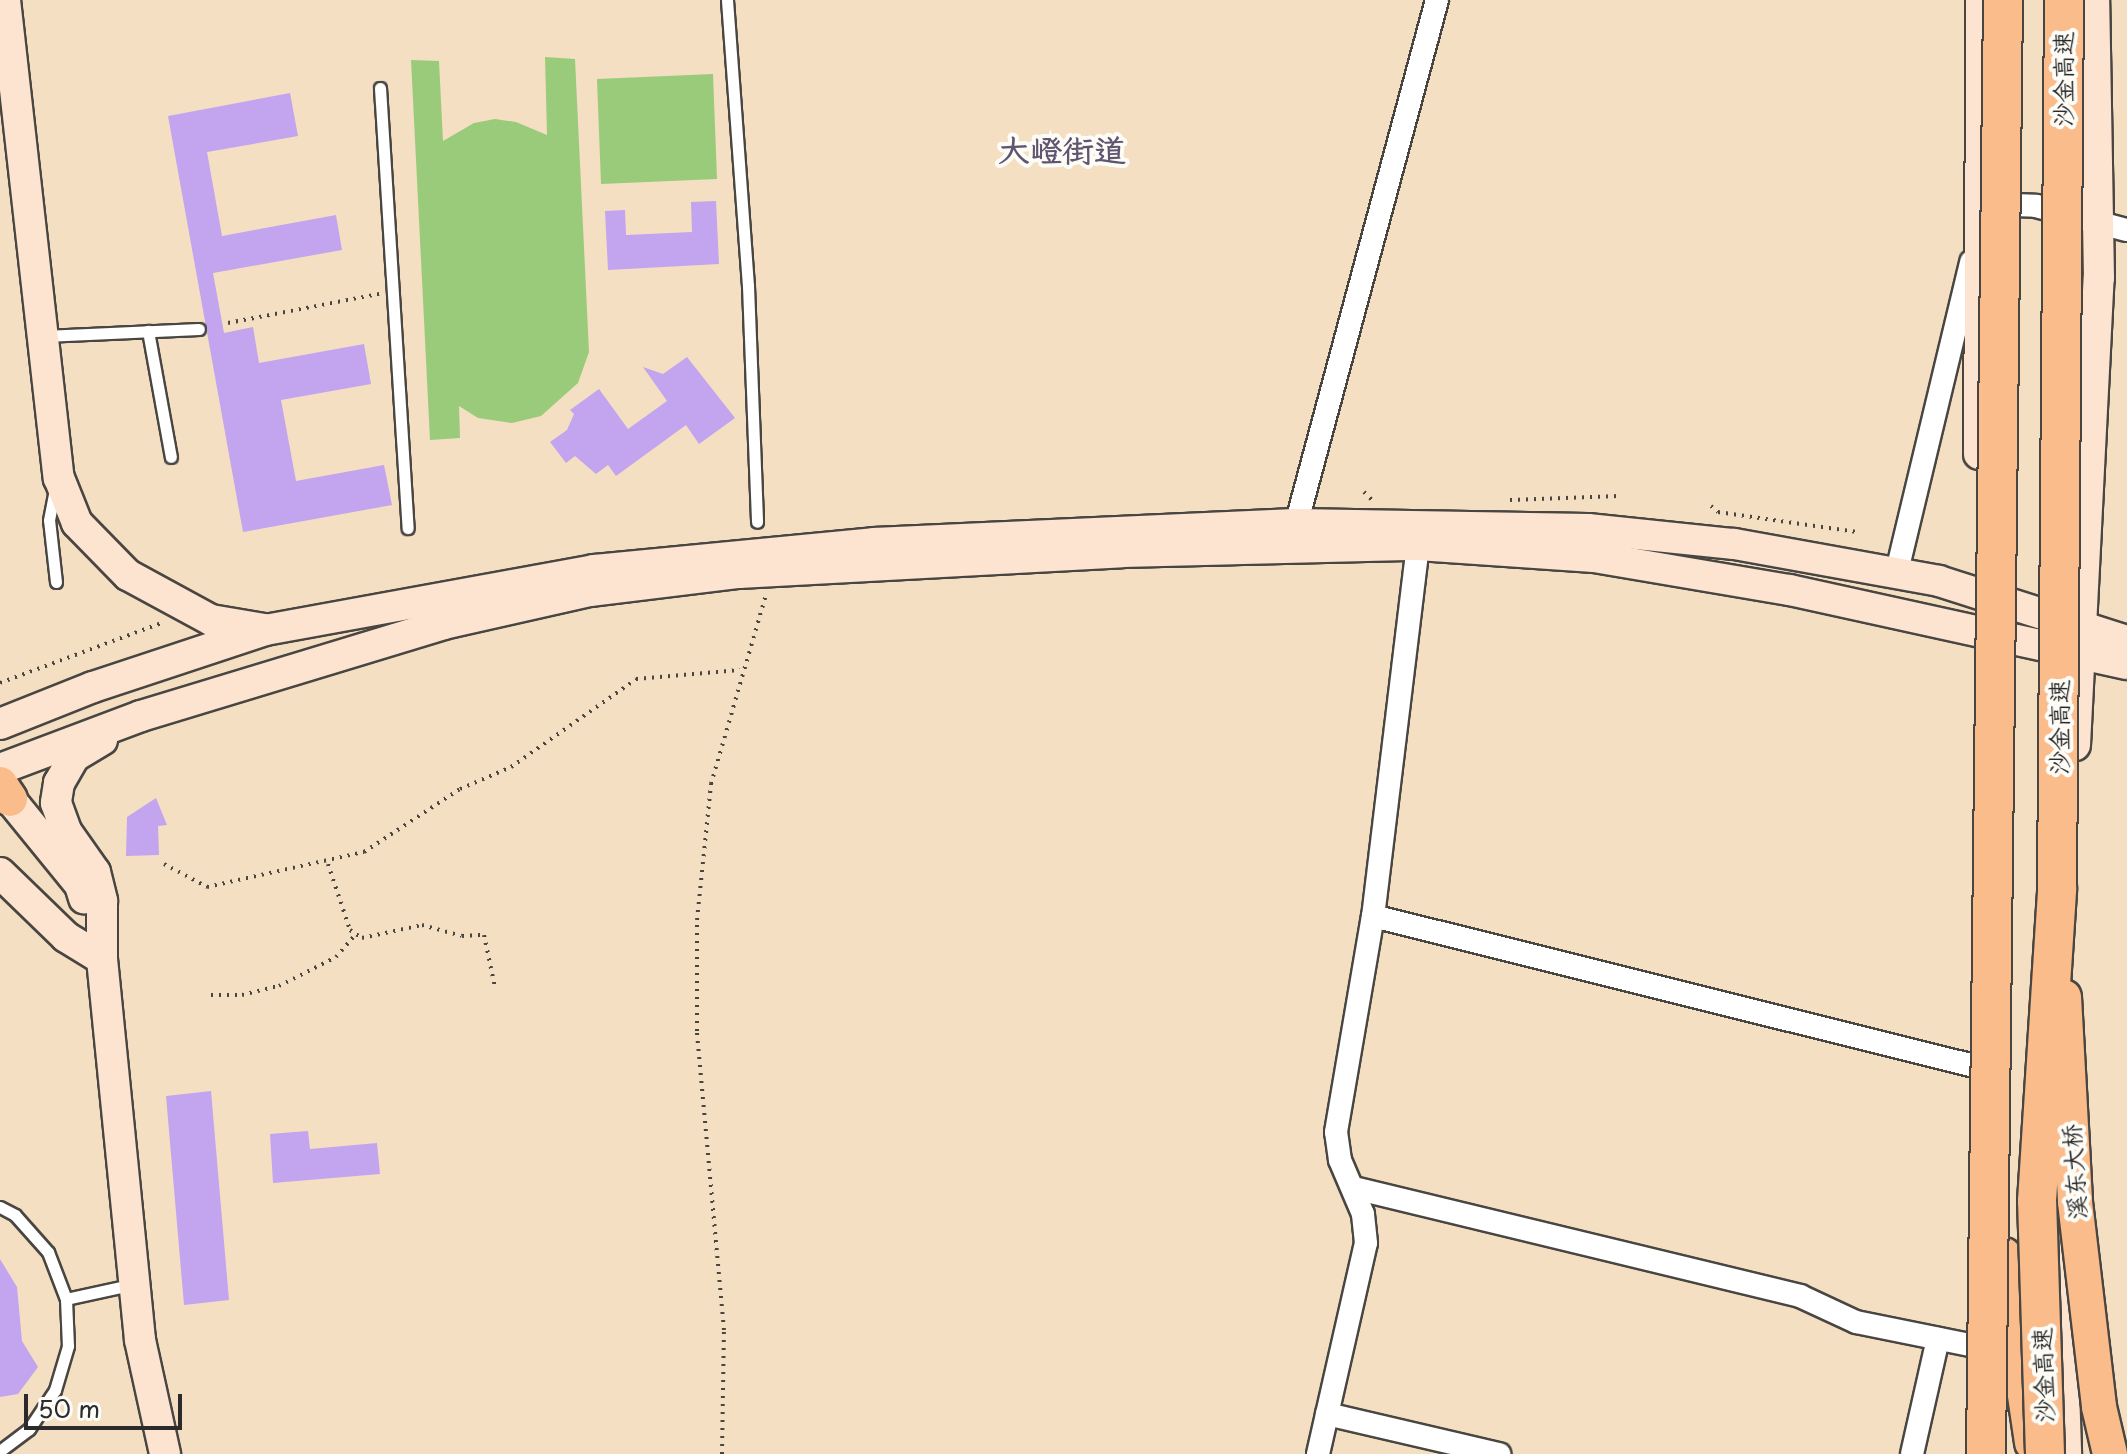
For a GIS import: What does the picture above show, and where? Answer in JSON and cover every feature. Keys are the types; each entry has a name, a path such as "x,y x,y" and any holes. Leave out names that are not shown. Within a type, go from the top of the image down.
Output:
{"highway":[{"path":"1986,1454 1983,1072 2003,0"},
{"name":"沙金高速","path":"2045,1454 2037,1201 2057,888 2064,0"}],"main road":[{"path":"5,0 59,478 77,523 128,575 211,620 265,630"},
{"path":"1969,1454 1970,1345 1983,1072 1978,235 1981,0"},
{"path":"2066,1454 2055,1110 2082,640 2112,226 2094,0"},
{"path":"0,724 93,687 265,630 594,570 739,552 1293,535 1588,529 1734,544 1897,571 1980,594 2127,664"},
{"path":"102,959 80,885 3,784 141,716 443,624 590,591 767,572 1293,535 1594,557 1790,590 1980,631 2127,641"},
{"path":"141,716 74,757 59,783 56,803 66,831 98,886 102,959 140,1340 165,1454"},
{"path":"0,873 55,928 102,959"},
{"name":"溪东大桥","path":"2057,888 2075,1202 2099,1407 2110,1454"},
{"path":"1983,1072 2007,1300 2034,1454"}],"street":[{"path":"1293,535 1437,0"},
{"path":"1897,571 1978,235 1988,217 2013,205 2112,226"},
{"path":"1318,1454 1366,1243 1354,1188 1340,1160 1336,1132 1373,916 1418,545"},
{"path":"1373,916 1983,1072"},
{"path":"1354,1188 1800,1296 1856,1322 1970,1345"},
{"path":"1912,1454 1938,1339"},
{"path":"1327,1414 1499,1454"}],"lane":[{"path":"727,0 748,286 757,522"},
{"path":"380,88 390,292 408,528"},
{"path":"43,336 199,329"},
{"path":"148,331 171,457"},
{"path":"56,582 49,520 59,478"},
{"path":"0,1207 15,1215 48,1252 66,1299 68,1346 55,1390 29,1429 0,1451"},
{"path":"66,1299 134,1284"}],"path":[{"path":"228,323 390,292"},
{"path":"1711,506 1718,512 1856,532"},
{"path":"722,1454 724,1330 697,1031 697,920 711,784 740,670 763,614 767,572"},
{"path":"0,683 163,622"},
{"path":"164,864 207,887 328,864 364,852 460,789 511,767 636,679 740,670"},
{"path":"328,864 343,919 356,934 378,936 422,925 462,936 484,935 495,987"},
{"path":"211,995 242,995 279,986 336,957 356,934"}],"green space":[{"path":"545,57 575,59 589,352 578,383 541,416 512,423 478,418 459,406 460,438 430,440 411,60 439,61 443,141 474,123 495,119 516,122 547,135"},
{"path":"713,74 717,179 601,184 597,79"}],"building":[{"path":"290,93 298,136 207,152 222,236 336,215 342,250 213,273 224,333 253,327 259,363 364,344 371,384 281,400 296,481 384,465 392,505 243,532 168,116"},
{"path":"716,201 719,264 608,270 605,211 625,210 626,235 692,232 691,202"},
{"path":"687,357 735,418 699,444 686,425 616,476 608,465 596,474 575,456 566,463 550,442 567,430 574,414 570,410 599,389 628,429 667,401 643,367 663,374"},
{"path":"156,798 167,825 158,826 159,855 126,856 127,817"},
{"path":"211,1091 229,1300 184,1305 166,1096"},
{"path":"308,1131 310,1149 377,1143 380,1174 273,1183 270,1134"},
{"path":"0,1259 17,1287 22,1341 38,1367 18,1394 0,1397"}],"district":[{"name":"大嶝街道","path":"1062,149"}]}
